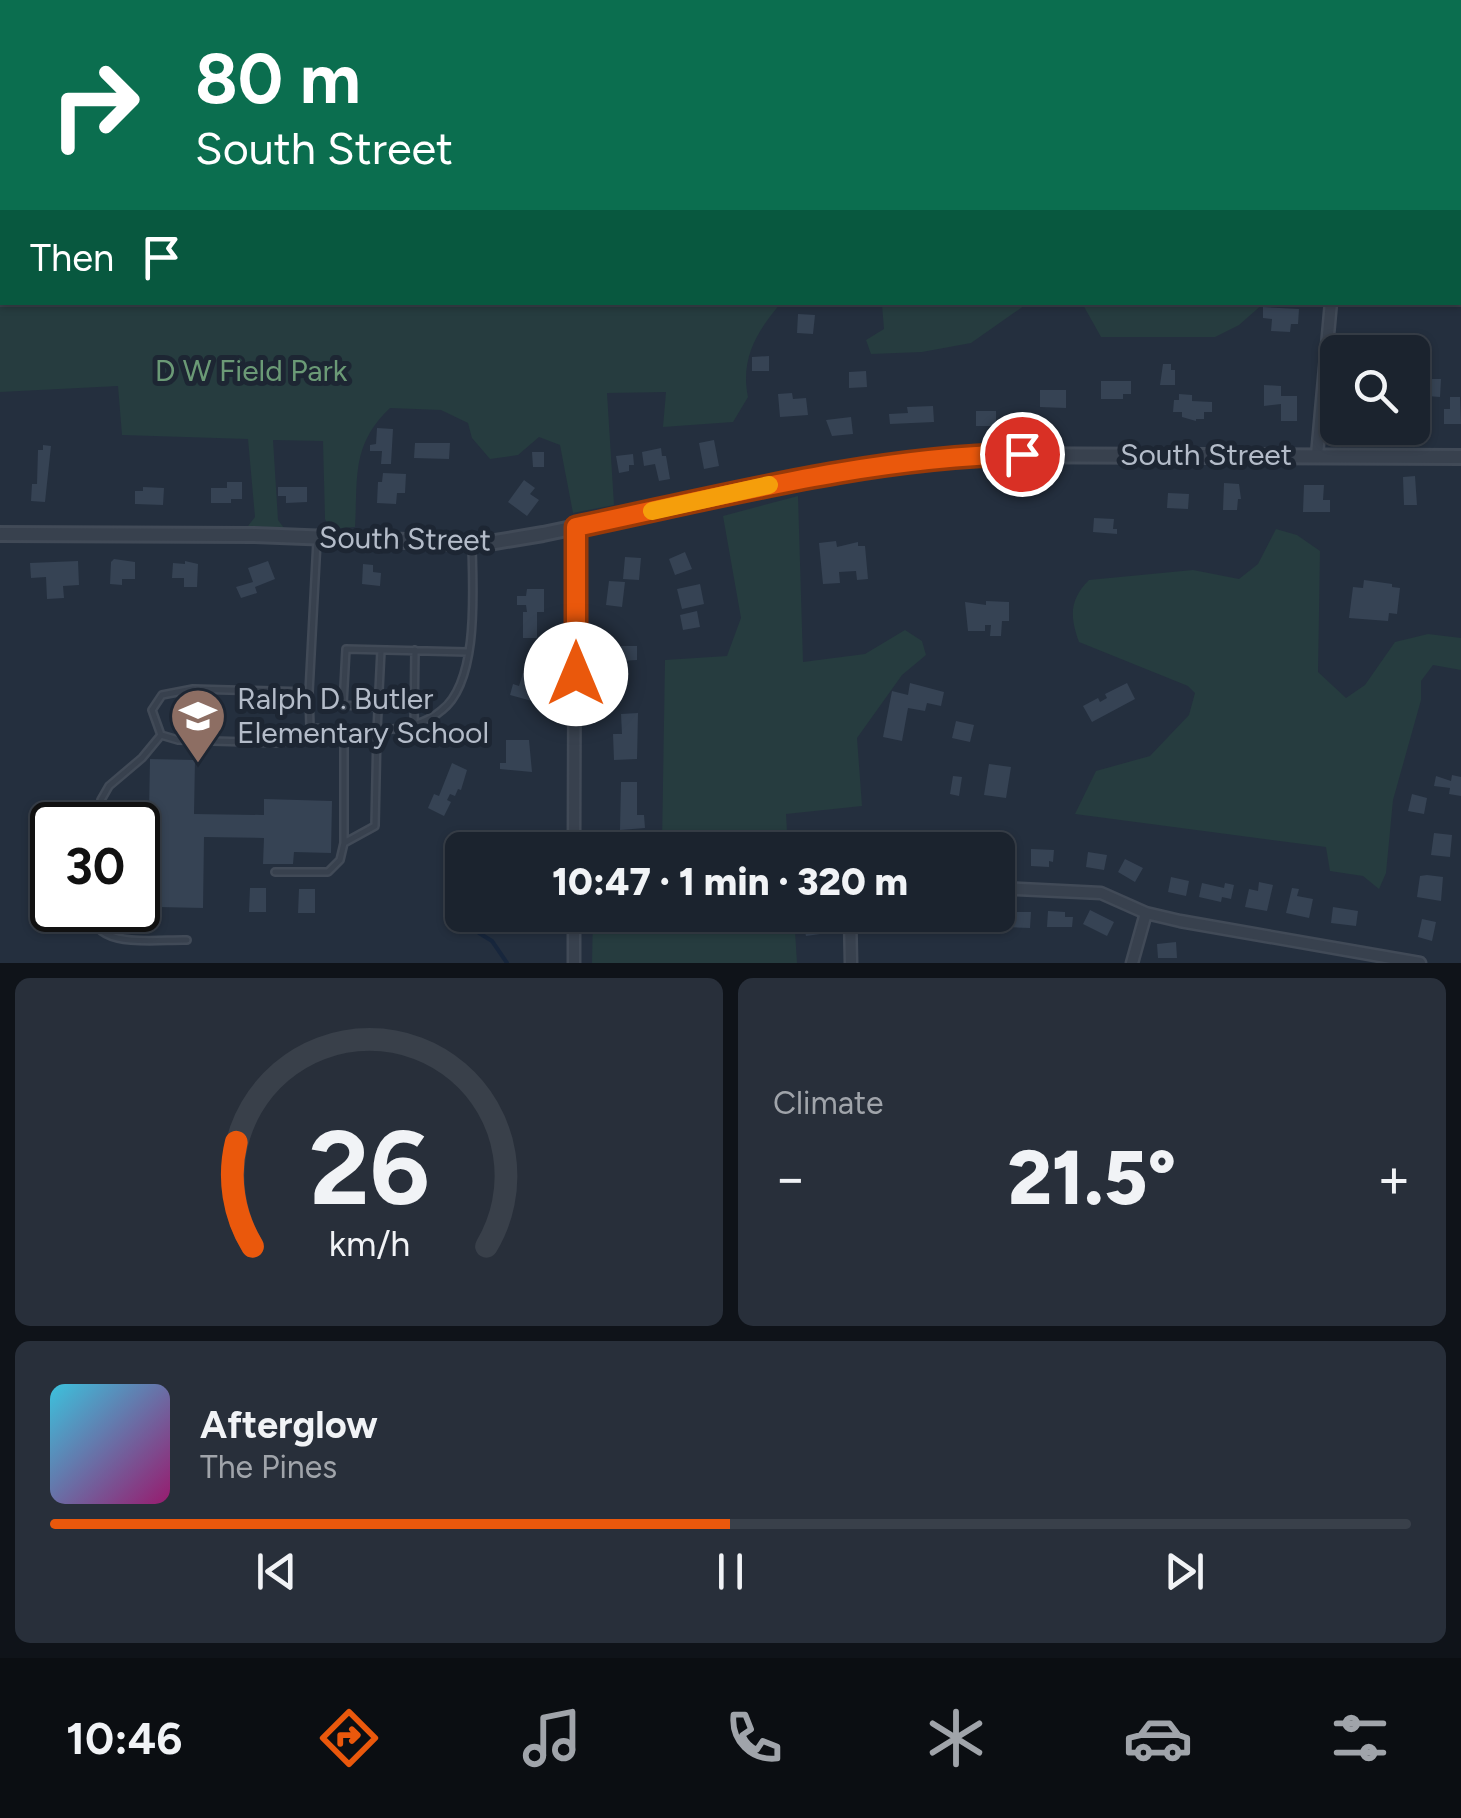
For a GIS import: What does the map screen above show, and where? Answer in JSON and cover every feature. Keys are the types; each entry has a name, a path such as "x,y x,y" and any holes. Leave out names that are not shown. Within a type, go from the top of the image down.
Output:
{"street":[{"path":"1317,455 1332,305"},
{"name":"South Street","path":"0,534 472,544 576,527 848,470 939,456 1461,457"},
{"path":"574,832 576,527"},
{"path":"1015,889 1101,894 1146,914 1420,963"},
{"path":"1132,963 1146,914"},
{"path":"574,932 574,963"},
{"path":"850,932 851,963"}],"lane":[{"path":"310,728 318,538"},
{"path":"161,734 178,740 280,744 310,728 377,730 414,725 441,712 456,695 465,670 472,544"},
{"path":"378,707 343,704 346,649 468,652"},
{"path":"344,843 375,826 381,650"},
{"path":"414,725 415,650"},
{"path":"161,734 152,710 157,699 169,692 192,688 309,692"},
{"path":"275,872 328,872 340,860 344,843 344,730"},
{"path":"101,802 109,786 142,758 161,734"},
{"path":"100,932 117,938 187,940"}],"green space":[{"name":"D W Field Park","path":"0,305 779,305 752,346 746,370 748,397 733,422 663,427 666,392 607,393 614,505 573,513 560,445 539,437 518,455 490,459 472,438 468,423 441,410 390,408 368,435 363,449 357,477 355,527 330,529 325,519 323,441 273,440 278,520 284,528 248,526 255,517 248,439 122,435 118,386 0,392"},
{"path":"882,305 1025,305 971,343 922,352 871,354 866,340 884,329"},
{"path":"1083,305 1262,305 1239,325 1215,337 1101,337"},
{"path":"798,496 803,662 865,654 905,630 922,641 926,655 902,675 857,738 862,806 786,814 787,832 662,832 665,660 727,656 741,618 723,516"},
{"path":"1276,529 1297,535 1320,551 1318,672 1346,698 1365,685 1395,642 1428,634 1461,638 1461,670 1433,665 1421,681 1421,700 1393,800 1386,873 1379,889 1363,876 1330,871 1326,847 1075,814 1096,771 1150,756 1189,715 1195,693 1188,686 1079,642 1073,609 1082,587 1089,580 1193,570 1239,579 1258,564"},
{"path":"593,932 795,932 797,963 592,963"}],"building":[{"path":"1263,307 1299,309 1298,324 1291,324 1290,332 1271,331 1272,319 1263,318"},
{"path":"798,314 815,315 813,334 797,333"},
{"path":"769,356 769,371 752,371 752,357"},
{"path":"1163,364 1171,364 1171,370 1175,370 1175,385 1160,385"},
{"path":"866,371 867,387 849,388 849,372"},
{"path":"1430,379 1441,379 1440,397 1430,396"},
{"path":"1101,381 1131,381 1131,394 1123,394 1123,399 1101,399"},
{"path":"1264,385 1281,386 1281,396 1297,396 1297,421 1281,421 1281,404 1264,406"},
{"path":"1040,390 1066,390 1066,408 1040,407"},
{"path":"792,393 793,399 806,398 808,415 780,417 778,394"},
{"path":"1179,394 1192,395 1192,401 1212,402 1212,412 1204,412 1204,419 1196,421 1182,417 1182,412 1173,412"},
{"path":"1450,397 1460,397 1461,424 1444,424 1444,409 1450,409"},
{"path":"933,406 934,422 890,424 889,414 908,413 907,407"},
{"path":"976,411 996,411 996,426 976,426"},
{"path":"851,417 853,434 832,436 826,420"},
{"path":"377,428 393,429 391,464 381,464 382,451 370,451 370,445 376,444"},
{"path":"714,440 719,466 704,469 699,443"},
{"path":"415,443 450,443 449,459 414,458"},
{"path":"43,445 51,446 45,502 31,501 32,484 37,484 38,450 43,450"},
{"path":"661,448 670,479 659,481 655,464 644,466 642,452"},
{"path":"532,452 544,452 544,467 533,467"},
{"path":"633,454 634,465 619,473 616,456"},
{"path":"383,473 406,474 405,493 397,493 396,504 377,503 378,482 382,482"},
{"path":"1415,476 1417,505 1404,505 1403,477"},
{"path":"524,480 535,488 530,494 539,500 527,516 508,502"},
{"path":"227,482 242,482 242,499 211,503 211,488 227,488"},
{"path":"1224,483 1239,484 1241,499 1237,510 1223,510"},
{"path":"1304,485 1324,485 1323,500 1330,500 1330,512 1303,512"},
{"path":"143,487 164,488 163,505 135,504 135,491 143,491"},
{"path":"278,487 307,487 307,502 286,503 286,496 278,496"},
{"path":"1168,493 1189,494 1188,509 1167,508"},
{"path":"1094,518 1114,519 1117,534 1093,532"},
{"path":"836,541 837,547 858,542 858,546 865,546 868,579 857,580 856,571 839,572 840,583 823,584 819,543"},
{"path":"685,552 692,569 675,575 669,559"},
{"path":"625,557 641,558 639,580 623,579"},
{"path":"114,559 135,562 135,579 122,579 122,585 110,584"},
{"path":"78,561 79,585 63,586 64,598 47,599 46,577 31,578 30,563"},
{"path":"268,561 275,579 255,587 257,593 241,598 236,587 253,582 248,568"},
{"path":"173,563 198,564 197,587 184,587 184,578 172,578"},
{"path":"363,564 373,565 373,572 381,573 380,586 362,584"},
{"path":"1364,580 1400,588 1397,614 1389,613 1388,621 1349,618 1353,587 1363,588"},
{"path":"609,581 625,582 622,607 606,605"},
{"path":"700,584 704,604 682,609 677,589"},
{"path":"527,589 544,589 544,612 537,612 537,638 523,638 526,605 517,605 517,596 526,596"},
{"path":"986,601 1009,602 1009,621 1002,621 1001,636 990,636 991,625 985,625 985,631 968,631 965,602 986,605"},
{"path":"697,611 700,627 683,630 680,615"},
{"path":"621,646 637,646 637,660 621,661"},
{"path":"530,661 546,666 540,689 546,691 544,699 533,696 532,701 510,695 513,684 519,686"},
{"path":"607,665 623,665 623,692 607,692"},
{"path":"910,683 944,692 941,706 927,703 925,711 908,708 902,741 883,737 892,691 908,695"},
{"path":"1127,683 1135,699 1092,722 1083,706 1098,698 1100,702 1107,698 1105,694"},
{"path":"638,713 637,759 614,760 613,734 622,734 621,714"},
{"path":"956,721 974,725 970,742 952,738"},
{"path":"506,740 529,740 532,772 500,769 500,763 506,763"},
{"path":"150,759 195,760 194,814 264,815 264,799 332,801 331,853 294,852 293,864 263,864 264,838 204,837 203,908 160,907 160,802 149,802"},
{"path":"452,763 467,770 461,790 455,796 450,794 447,800 451,802 444,816 428,808 434,794 439,796"},
{"path":"989,764 1011,767 1006,798 984,795"},
{"path":"1452,775 1461,777 1461,796 1449,794 1450,788 1434,786 1436,776 1451,781"},
{"path":"953,776 962,777 959,796 950,794"},
{"path":"621,782 637,782 637,815 644,815 645,828 620,830"},
{"path":"1412,794 1427,798 1424,814 1408,811"},
{"path":"1434,833 1452,835 1450,857 1431,855"},
{"path":"1031,849 1054,850 1053,862 1049,861 1049,867 1031,866"},
{"path":"1088,852 1107,855 1104,870 1086,867"},
{"path":"1125,859 1143,868 1135,882 1118,872"},
{"path":"1420,876 1443,877 1441,901 1417,897"},
{"path":"1171,877 1189,881 1186,896 1168,892"},
{"path":"1259,882 1273,885 1267,911 1245,907 1249,889 1258,891"},
{"path":"1202,883 1224,888 1225,883 1234,885 1231,899 1222,897 1221,902 1199,897"},
{"path":"250,888 266,888 266,912 249,912"},
{"path":"1292,888 1299,889 1297,896 1313,899 1309,918 1286,913"},
{"path":"299,889 315,889 315,913 298,913"},
{"path":"1333,907 1358,911 1356,926 1331,923"},
{"path":"1090,910 1114,922 1107,936 1083,924"},
{"path":"1048,911 1073,917 1072,927 1047,927"},
{"path":"1015,912 1031,912 1030,928 1015,927"},
{"path":"1422,919 1436,922 1432,941 1418,937"},
{"path":"1176,942 1177,958 1158,958 1157,944"}],"waterway":[{"path":"479,933 492,941 507,963"}],"slow traffic":[{"path":"652,511 769,485"}],"place":[{"name":"Ralph D. Butler Elementary School","path":"198,765"}],"route":[{"path":"576,674 576,527 890,462 950,455 1022,454"}]}
